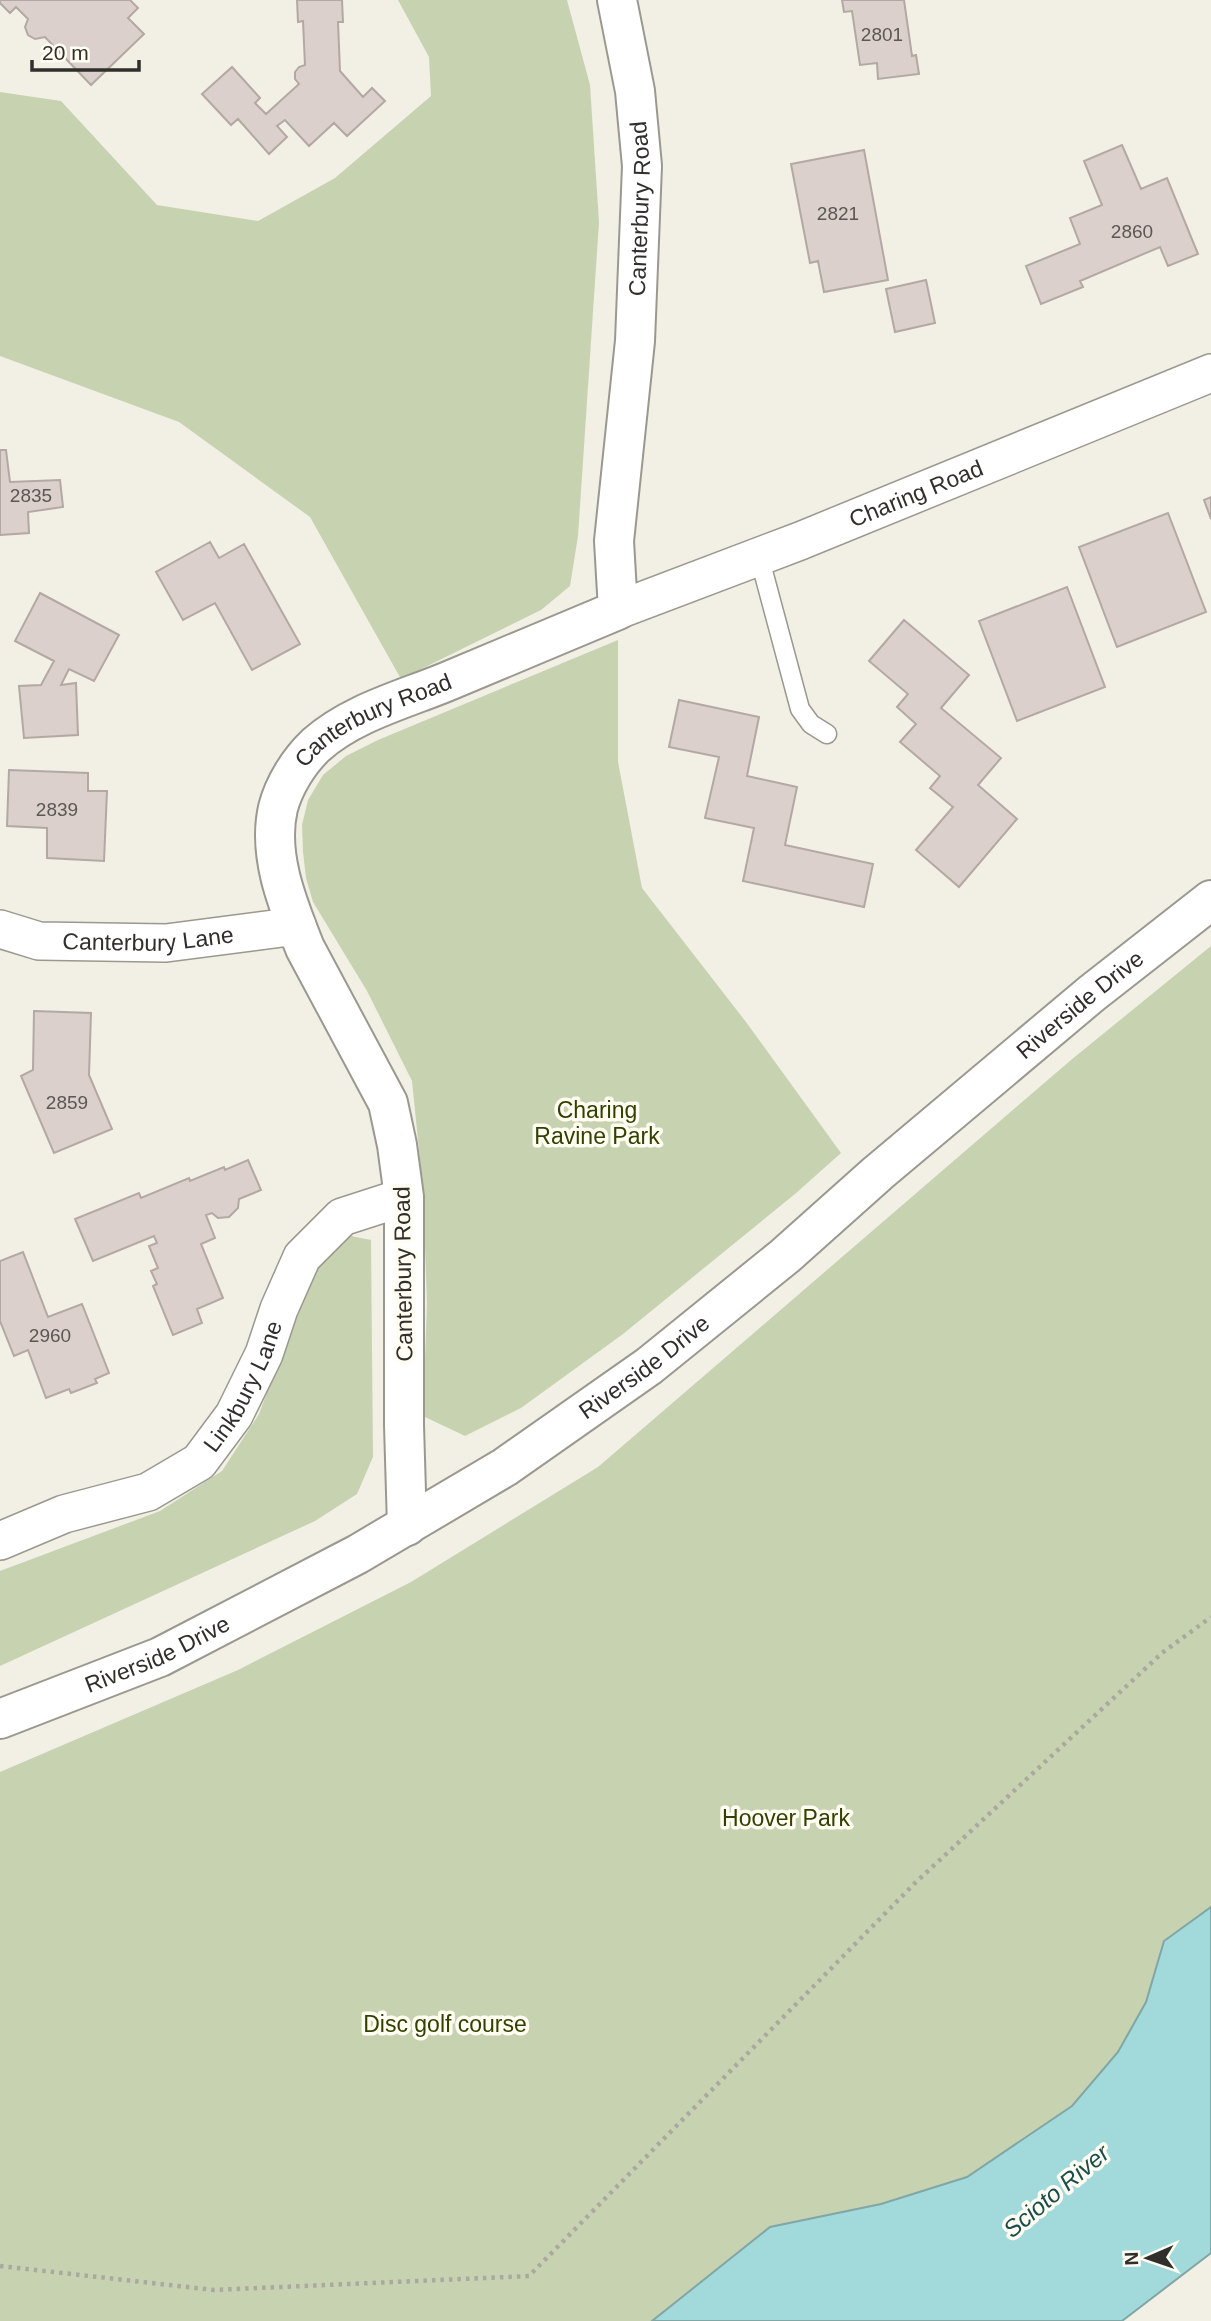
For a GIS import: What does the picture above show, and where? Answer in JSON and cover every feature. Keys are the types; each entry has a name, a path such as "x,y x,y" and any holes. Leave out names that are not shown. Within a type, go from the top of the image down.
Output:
{"street":[{"name":"Canterbury Road","path":"407,1526 404,1197 397,1145 388,1103 305,948 297,926 278,862 275,834 278,808 288,783 317,744 358,718 618,610 614,541 635,341 642,166 635,91 617,0"},
{"name":"Charing Road","path":"618,610 759,556 1211,373"},
{"name":"Riverside Drive","path":"0,1719 160,1657 407,1526 506,1467 649,1366 785,1256 1091,994 1211,900"},
{"name":"Canterbury Lane","path":"0,929 39,941 166,943 297,926"},
{"name":"Linkbury Lane","path":"0,1541 64,1514 148,1492 199,1462 234,1415 264,1354 279,1309 302,1258 342,1217 404,1197"}],"lane":[{"path":"759,556 800,709 811,724 827,734"}],"path":[{"path":"0,2266 214,2290 529,2276 915,1883 1162,1653 1211,1617"}],"green space":[{"path":"398,0 567,0 590,85 599,222 578,536 570,586 541,610 401,679 310,517 179,422 0,356 0,92 61,101 157,205 258,221 335,178 431,96 429,57"},
{"name":"Charing Ravine Park","path":"618,640 618,762 642,888 746,1022 841,1153 795,1194 623,1334 521,1408 465,1436 423,1416 427,1303 423,1189 412,1081 367,991 313,902 306,878 302,825 308,800 323,775 346,756 378,740"},
{"name":"Hoover Park","path":"1211,946 1211,1907 1164,1941 1146,2002 1118,2052 1072,2106 967,2177 881,2204 770,2227 652,2321 0,2321 0,1772 238,1670 411,1582 598,1467 1071,1060"},
{"path":"351,1236 371,1240 373,1457 357,1494 315,1521 0,1666 0,1571 160,1511 222,1471 259,1414 309,1279 330,1249"}],"water":[{"name":"Scioto River","path":"1211,1907 1211,2253 1122,2321 652,2321 770,2227 881,2204 967,2177 1072,2106 1118,2052 1146,2002 1164,1941"}],"building":[{"path":"0,0 130,0 138,8 128,18 144,34 91,85 45,37 35,39 28,35 25,27 28,19 16,7 10,13"},
{"path":"297,0 342,0 343,22 338,22 340,71 363,97 372,88 385,101 347,136 334,123 309,146 285,120 277,126 287,137 269,154 238,119 231,125 202,94 232,67 260,98 255,103 266,114 299,84 295,79 295,72 305,65 303,21 298,22"},
{"path":"842,0 904,0 912,56 916,55 919,74 878,79 877,63 860,65 852,11 844,12"},
{"path":"1122,145 1141,189 1167,178 1198,254 1168,266 1160,247 1080,281 1083,287 1041,304 1026,266 1080,244 1070,218 1102,205 1084,161"},
{"path":"864,150 888,280 824,292 818,261 810,263 791,164"},
{"path":"926,280 935,323 895,332 886,289"},
{"path":"0,450 6,450 10,482 60,480 63,507 28,512 29,533 0,535"},
{"path":"1211,497 1211,519 1204,500"},
{"path":"1168,513 1206,612 1117,647 1079,547"},
{"path":"210,542 219,558 244,544 300,644 252,670 215,603 183,620 156,572"},
{"path":"1067,587 1105,687 1017,721 979,621"},
{"path":"40,593 119,635 94,681 69,669 61,685 76,683 78,735 24,738 19,686 41,685 54,661 15,641"},
{"path":"904,620 969,675 941,708 1001,758 978,785 1017,819 959,887 916,850 953,807 930,788 940,776 900,742 916,724 897,707 908,694 869,661"},
{"path":"679,700 759,717 747,776 797,787 785,845 873,864 864,907 743,881 754,828 705,818 719,757 669,747"},
{"path":"9,770 88,773 88,791 107,791 104,861 47,858 47,828 7,826"},
{"path":"34,1011 91,1013 89,1075 112,1129 54,1153 21,1076 33,1070"},
{"path":"248,1160 261,1190 239,1199 238,1208 229,1217 218,1218 212,1213 206,1215 215,1238 201,1244 223,1298 197,1309 202,1323 173,1335 153,1286 157,1284 151,1271 158,1268 149,1246 157,1243 154,1236 93,1261 75,1219 139,1193 141,1198 189,1178 190,1181"},
{"path":"23,1252 48,1317 82,1304 109,1373 95,1379 97,1383 71,1393 69,1389 46,1398 28,1350 14,1356 0,1321 0,1261"}],"park label":[{"name":"Disc golf course","path":"445,2024"}]}
